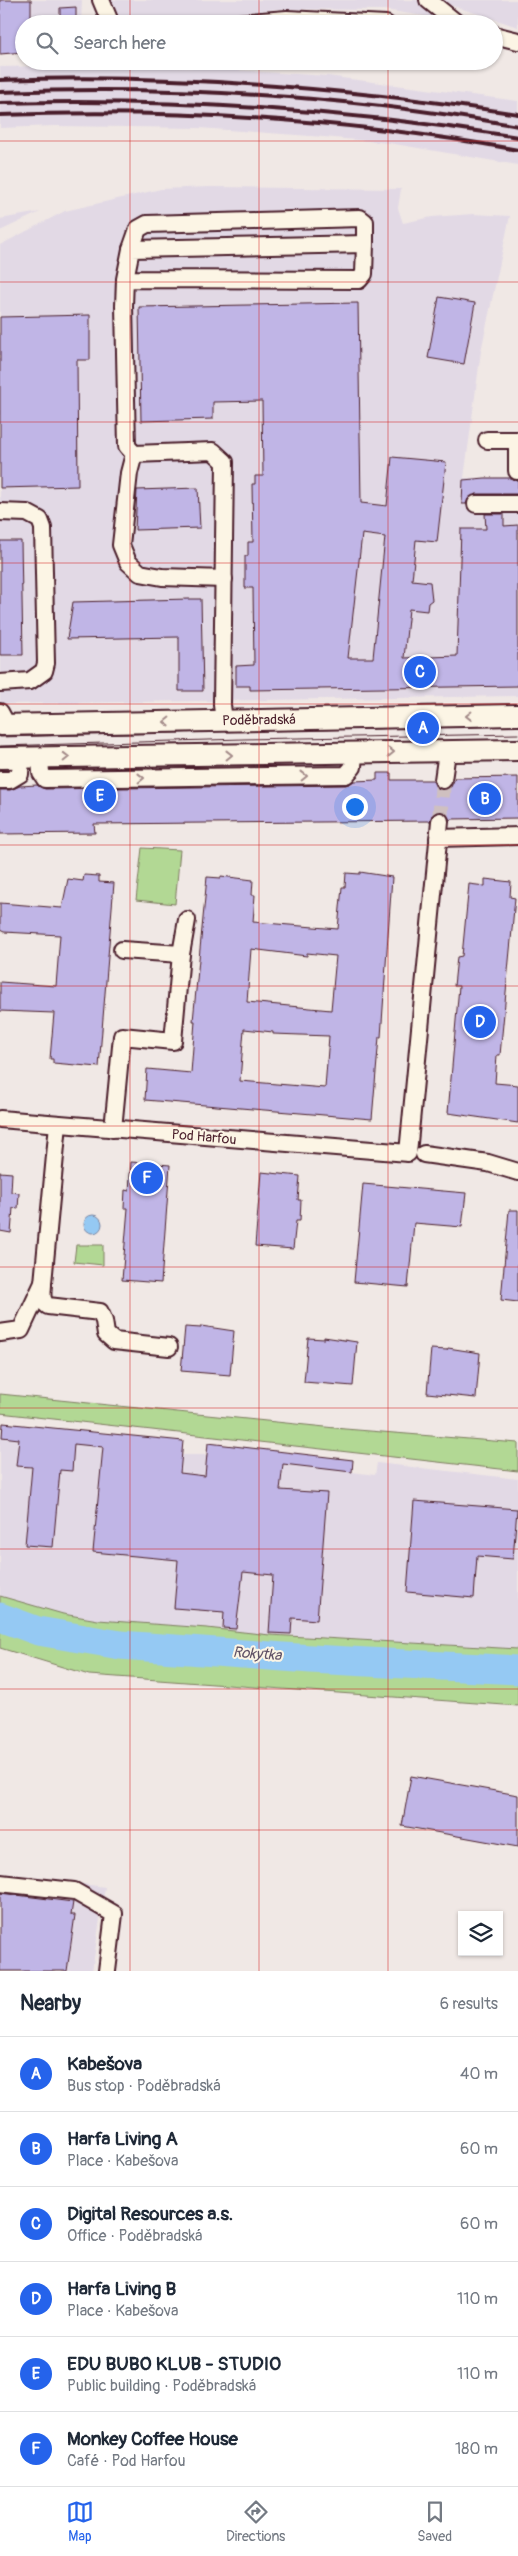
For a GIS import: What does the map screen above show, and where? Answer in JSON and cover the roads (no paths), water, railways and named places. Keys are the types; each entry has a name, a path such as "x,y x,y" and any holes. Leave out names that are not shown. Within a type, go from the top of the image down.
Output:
{"main road":[{"name":"Poděbradská","path":"2,721 224,721 518,714"},
{"path":"0,758 518,750"}],"street":[{"path":"101,0 108,15"},
{"path":"428,0 447,15"},
{"path":"503,37 518,41"},
{"path":"125,279 359,280 364,274 365,222 360,218 146,224 138,229 131,249 125,279 124,306 127,446 134,454"},
{"path":"131,249 365,244"},
{"path":"487,440 517,440 517,471"},
{"path":"134,454 213,451 225,462 222,705 224,721"},
{"path":"134,454 129,473 121,544 128,562 140,572 162,577 224,579"},
{"path":"476,504 518,504"},
{"path":"0,512 27,513 40,520 43,528 46,662 44,671 30,681 0,683"},
{"path":"443,780 447,752"},
{"path":"0,780 10,780 20,774 30,758"},
{"path":"416,1154 440,821"},
{"path":"438,838 518,836"},
{"path":"113,1129 122,1036 173,1041 181,954 187,920"},
{"path":"122,950 181,954"},
{"name":"Pod Harfou","path":"0,1119 416,1154 488,1163 518,1172"},
{"path":"58,1124 42,1299 48,1306 100,1312 106,1334 114,1341 169,1347"},
{"path":"0,1333 21,1330 44,1283"},
{"path":"0,1883 74,1891 114,1914 107,1971"}],"water":[{"path":"89,1215 97,1215 102,1220 100,1231 89,1233 84,1228 84,1220"}],"waterway":[{"name":"Rokytka","path":"0,1617 38,1631 120,1645 311,1659 518,1670"}],"tunnel":[{"path":"440,821 443,780"}],"tram line":[{"path":"313,730 518,726"},
{"path":"0,737 213,732"},
{"path":"0,746 518,734"}],"railway":[{"path":"0,80 130,79 260,85 389,97 518,114"},
{"path":"0,92 130,90 260,95 390,107 518,126"},
{"path":"0,103 130,102 260,108 389,120 518,137"},
{"path":"0,115 130,114 260,119 390,131 518,150"}],"place":[{"name":"Digital Resources a.s.","path":"420,672"},
{"name":"Kabešova","path":"423,728"},
{"name":"EDU BUBO KLUB - STUDIO","path":"100,796"},
{"name":"Harfa Living A","path":"485,799"},
{"name":"Harfa Living B","path":"480,1022"},
{"name":"Monkey Coffee House","path":"147,1178"}]}
